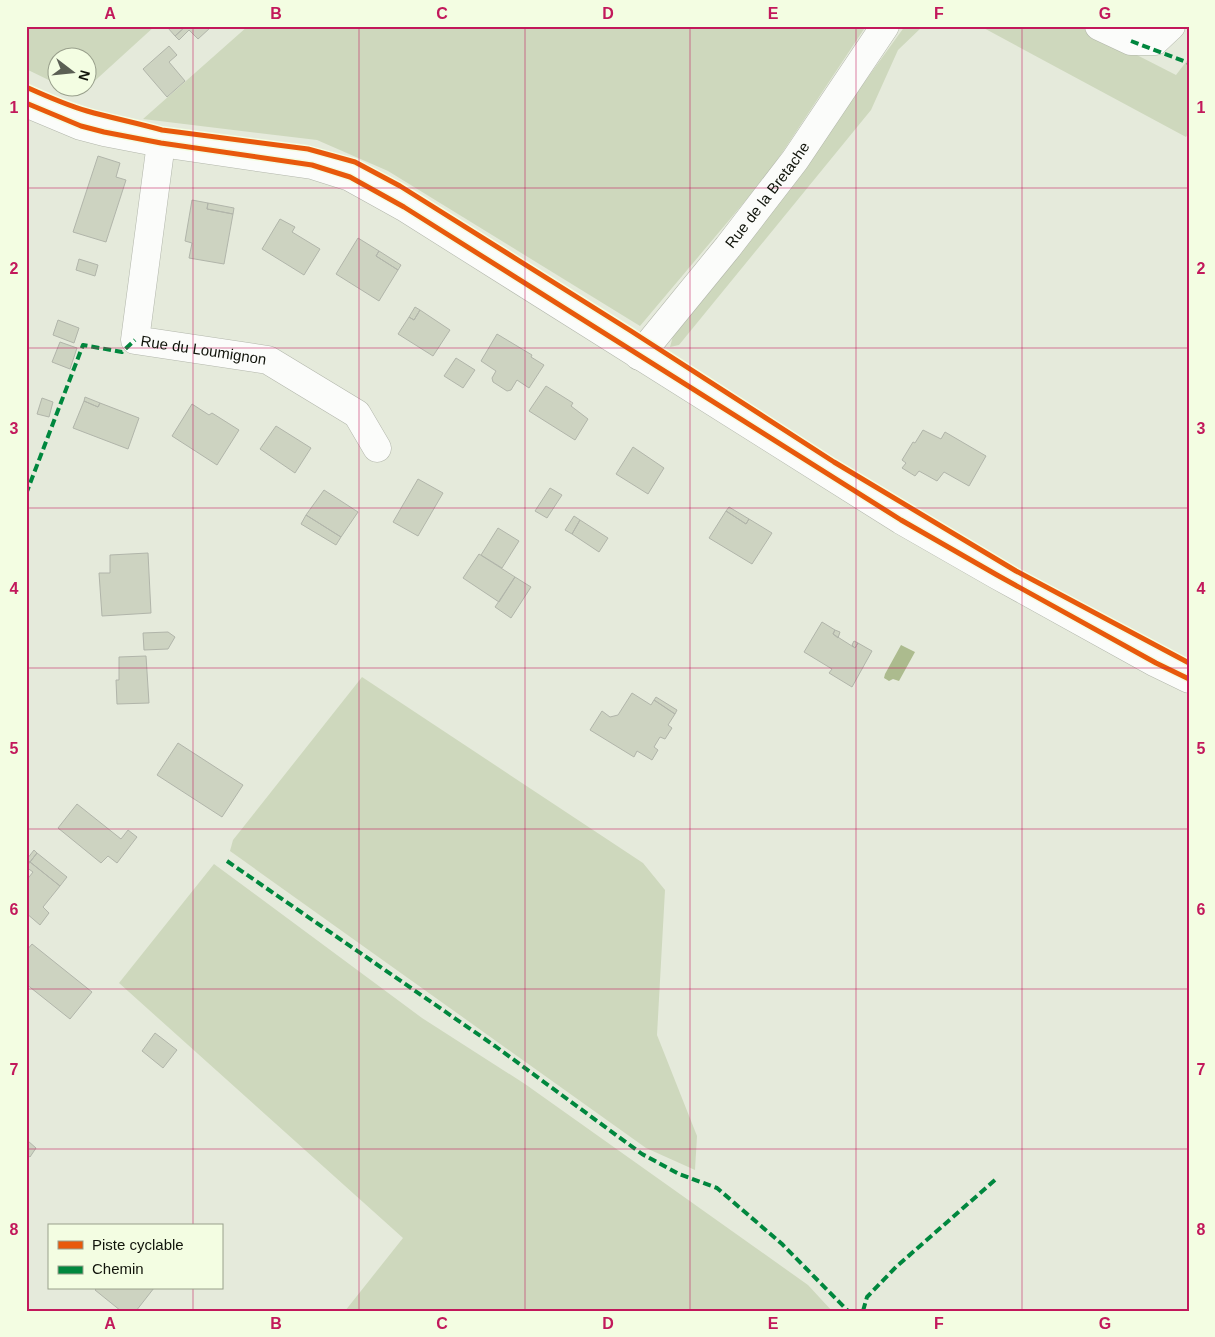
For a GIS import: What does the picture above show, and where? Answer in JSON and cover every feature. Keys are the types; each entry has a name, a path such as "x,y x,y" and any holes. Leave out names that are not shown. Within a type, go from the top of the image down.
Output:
{"street":[{"name":"Rue de la Bretache","path":"639,356 795,160 885,26"},
{"path":"1099,26 1131,42 1154,41 1171,26"},
{"path":"26,103 81,126 161,143 312,165 350,177 404,207 901,520 1105,635 1189,679"},
{"name":"Rue du Loumignon","path":"161,143 135,340 268,360 357,414 377,448"}],"shaded area":[{"path":"26,26 155,26 98,78 98,48 48,48 48,80 26,69"},
{"path":"248,26 866,26 768,174 640,326 388,171 317,140 143,119"},
{"path":"905,26 923,26 898,50 871,110 679,345 670,347 676,325 842,113"},
{"path":"980,26 1080,26 1176,75 1189,58 1189,132 1186,137"},
{"path":"901,645 915,652 899,681 893,679 889,681 884,678 885,674"},
{"path":"362,677 643,863 665,890 657,1035 697,1136 695,1170 646,1148 230,851 233,840"},
{"path":"214,864 422,1018 525,1084 808,1285 832,1311 345,1311 403,1238 119,983"}],"building":[{"path":"170,26 186,26 175,36 168,28"},
{"path":"186,26 209,26 210,28 198,39 189,30 179,40 175,36"},
{"path":"169,46 177,55 169,62 185,81 167,97 143,69"},
{"path":"98,156 120,163 116,177 126,180 106,242 73,232"},
{"path":"192,200 208,203 207,209 233,214 224,264 189,258 192,243 185,241"},
{"path":"208,203 234,208 233,214 207,209"},
{"path":"280,219 295,227 292,232 320,249 304,275 262,249"},
{"path":"358,238 379,251 376,256 398,270 379,301 336,274"},
{"path":"379,251 401,265 398,270 376,256"},
{"path":"79,259 98,265 95,276 76,270"},
{"path":"415,307 420,310 414,320 409,317"},
{"path":"420,310 450,330 433,356 398,334 409,317 414,320"},
{"path":"58,320 79,328 74,343 53,335"},
{"path":"497,334 532,355 531,357 544,365 529,388 517,380 511,390 507,391 493,382 492,378 496,371 481,361"},
{"path":"60,342 77,348 70,369 52,362"},
{"path":"456,358 475,370 463,388 444,376"},
{"path":"546,386 573,403 571,406 588,419 575,440 529,411"},
{"path":"85,397 100,403 98,407 84,401"},
{"path":"42,398 53,402 49,417 37,414"},
{"path":"84,401 98,407 100,403 139,418 128,449 73,428"},
{"path":"192,404 209,415 212,413 239,430 217,465 172,436"},
{"path":"276,426 311,448 295,473 260,449"},
{"path":"923,430 941,439 945,432 986,456 969,486 944,472 937,481 919,471 915,476 902,468 906,463 902,460"},
{"path":"633,447 664,468 648,494 616,474"},
{"path":"418,479 443,493 418,536 393,522"},
{"path":"550,488 562,495 547,518 535,511"},
{"path":"324,490 358,512 341,537 306,515"},
{"path":"729,507 749,519 746,524 726,511"},
{"path":"726,511 746,524 749,519 772,533 752,564 709,538"},
{"path":"306,515 341,537 336,545 301,524"},
{"path":"574,516 580,520 572,534 565,530"},
{"path":"580,520 608,538 599,552 572,534"},
{"path":"498,528 519,541 502,568 481,555"},
{"path":"148,553 151,613 102,616 99,573 110,573 110,555"},
{"path":"479,554 515,577 499,602 463,578"},
{"path":"515,577 531,587 511,618 495,607"},
{"path":"822,622 835,630 833,634 855,648 858,643 872,651 852,687 829,673 832,669 804,652"},
{"path":"835,630 840,632 838,638 833,634"},
{"path":"168,632 175,637 168,649 144,650 143,633"},
{"path":"854,641 858,643 855,648 852,645"},
{"path":"146,656 149,703 117,704 116,680 119,680 119,657"},
{"path":"632,693 651,705 654,700 675,714 668,725 672,728 665,739 660,737 654,747 658,750 652,760 637,751 634,757 590,730 602,711 610,717 618,715"},
{"path":"656,697 677,710 675,714 654,700"},
{"path":"178,743 243,785 222,817 157,775"},
{"path":"77,804 121,839 128,830 137,837 117,863 108,856 101,863 58,828"},
{"path":"34,850 37,853 30,862 27,859"},
{"path":"37,853 67,877 60,886 30,862"},
{"path":"30,862 60,886 43,907 49,913 40,925 26,913 26,881 33,872 26,867"},
{"path":"32,944 92,992 70,1019 26,984 26,951"},
{"path":"155,1033 177,1050 163,1068 142,1051"},
{"path":"28,1141 36,1148 30,1157 26,1154 26,1144"},
{"path":"95,1290 152,1290 136,1311 121,1311"}],"marked path":[{"path":"1131,41 1189,63"},
{"path":"26,494 83,345 122,352 135,340"},
{"path":"227,861 495,1046 642,1154 679,1174 717,1188 782,1244 848,1311"},
{"path":"863,1311 867,1297 896,1267 995,1180"}],"cycle path":[{"path":"26,87 79,109 162,130 308,149 355,162 400,186 631,331 834,462 1016,571 1189,663"},
{"path":"26,103 81,126 104,132 161,143 312,165 350,177 404,207 901,520 1156,663 1189,679"}]}
